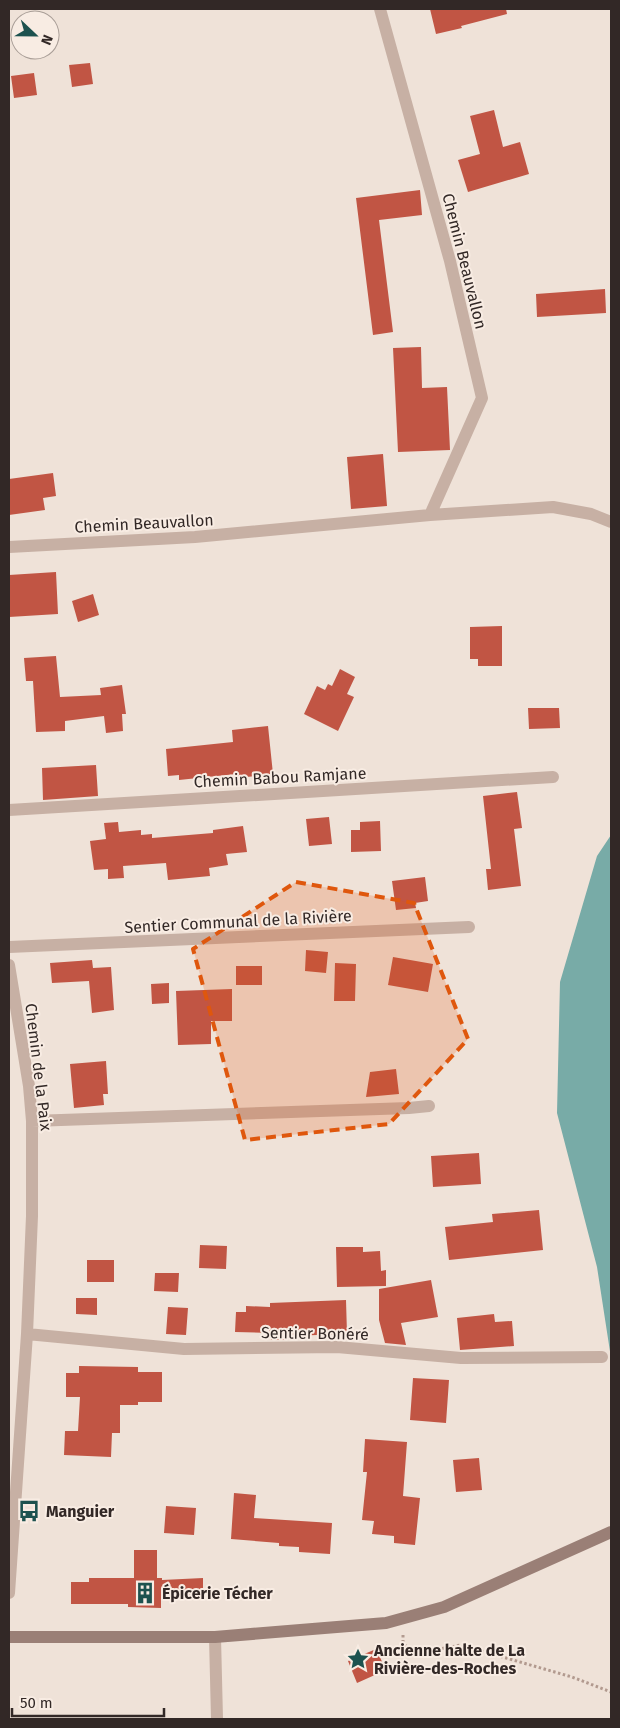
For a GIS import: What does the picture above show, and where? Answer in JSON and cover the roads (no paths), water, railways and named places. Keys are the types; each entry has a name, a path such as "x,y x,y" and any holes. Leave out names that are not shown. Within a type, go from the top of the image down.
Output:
{"main road":[{"path":"9,1637 216,1637 386,1623 444,1607 611,1532"}],"street":[{"name":"Chemin Beauvallon","path":"380,9 450,261 482,398 430,515"},
{"name":"Chemin Beauvallon","path":"9,547 195,537 430,515 552,507 591,514 611,522"},
{"name":"Chemin Babou Ramjane","path":"9,810 553,777"},
{"name":"Sentier Communal de la Rivière","path":"9,948 469,927"},
{"name":"Chemin de la Paix","path":"9,965 32,1121 32,1216 27,1334 9,1593"},
{"path":"32,1121 429,1106"},
{"name":"Sentier Bonéré","path":"27,1334 184,1349 337,1347 462,1358 602,1357"},
{"path":"216,1637 218,1719"}],"water":[{"path":"611,835 611,1358 597,1267 557,1113 560,982 597,856"}],"place":[{"name":"Manguier","path":"29,1511"},
{"name":"Épicerie Técher","path":"145,1593"},
{"name":"Ancienne halte de La Rivière-des-Roches","path":"358,1659"}]}
